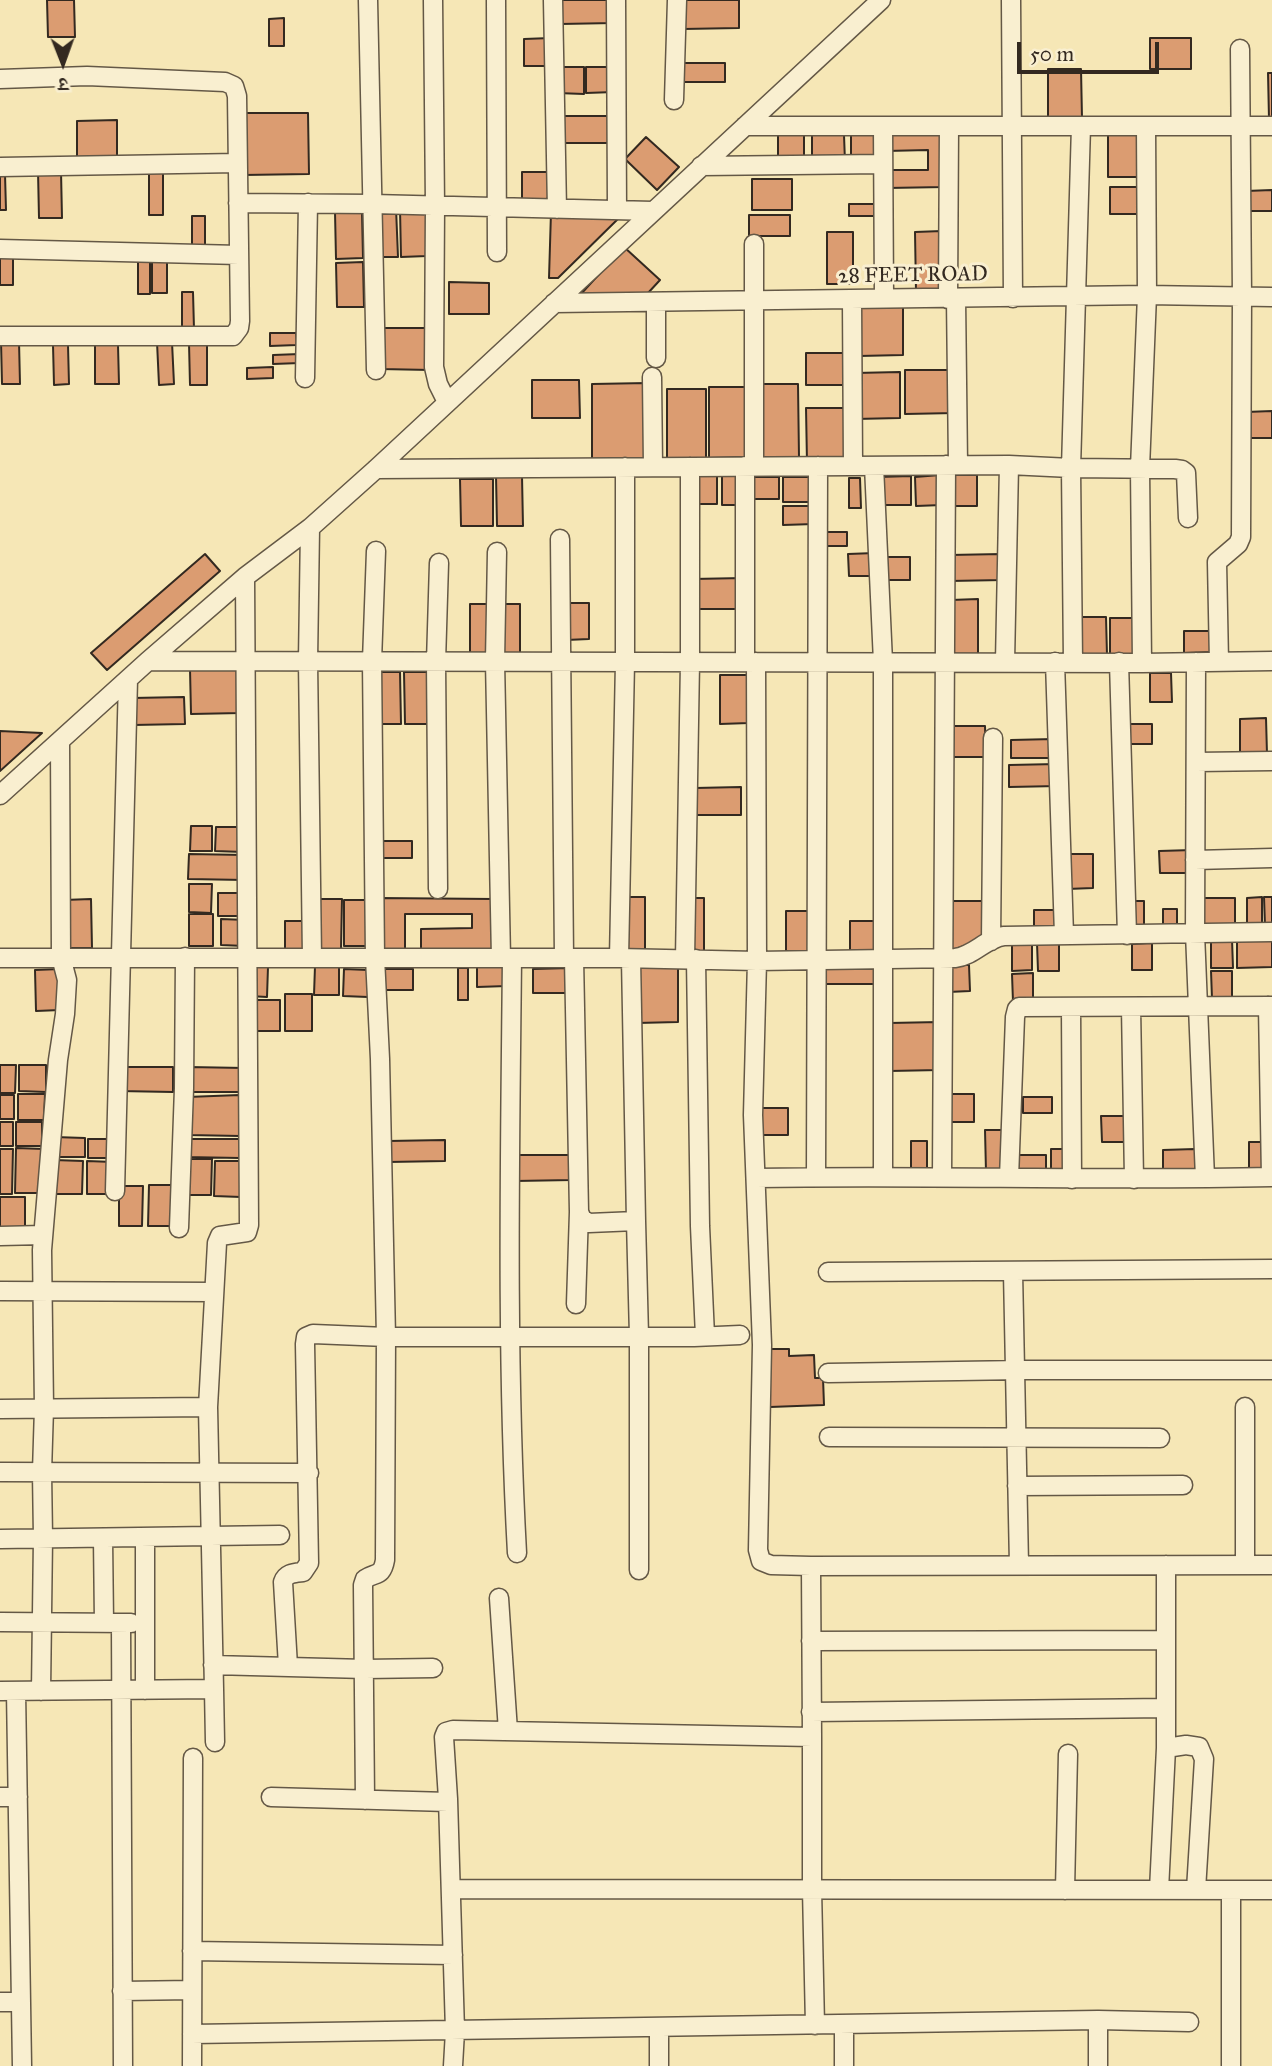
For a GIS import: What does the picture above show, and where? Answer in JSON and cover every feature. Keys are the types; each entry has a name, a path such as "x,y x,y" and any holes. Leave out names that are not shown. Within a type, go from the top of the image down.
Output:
{"street":[{"path":"369,0 376,370"},
{"path":"433,0 434,367 447,402"},
{"path":"496,0 497,252"},
{"path":"553,0 557,209"},
{"path":"616,0 617,210"},
{"path":"674,100 677,0"},
{"path":"0,795 148,661 245,578 310,528 376,469 881,0"},
{"path":"1011,0 1013,298"},
{"path":"1219,662 1217,562 1238,544 1241,537 1240,49"},
{"path":"0,79 87,76 231,83 237,91 240,321 237,333 233,336 0,336"},
{"path":"745,126 1272,125"},
{"path":"883,126 884,299"},
{"path":"942,1177 945,662 952,465 949,126"},
{"path":"1064,935 1064,662 1081,126"},
{"path":"1142,663 1140,468 1147,295 1146,126"},
{"path":"0,167 237,163"},
{"path":"701,166 883,164"},
{"path":"238,203 653,211"},
{"path":"305,377 309,203"},
{"path":"754,244 750,662 757,961 753,1115 762,1345 758,1550 761,1561 771,1565 811,1566 1272,1564"},
{"path":"0,249 239,255"},
{"name":"28 FEET ROAD","path":"554,303 1147,295 1272,297"},
{"path":"852,300 853,466"},
{"path":"656,302 656,358"},
{"path":"652,377 653,467"},
{"path":"376,469 952,465 1179,469 1184,471 1186,477 1188,518"},
{"path":"1005,662 1009,465"},
{"path":"816,1177 818,466"},
{"path":"874,466 883,662 883,1177"},
{"path":"625,467 625,958 639,1336 639,1570"},
{"path":"690,467 690,959 705,1336"},
{"path":"310,528 312,958"},
{"path":"560,539 569,958 579,1212 576,1304"},
{"path":"365,1800 363,1585 365,1579 379,1574 385,1560 386,1337 375,958 372,661 376,551"},
{"path":"497,552 495,662 506,958 510,1337 517,1553"},
{"path":"438,889 436,662 439,564"},
{"path":"215,1742 208,1407 214,1292 220,1236 247,1232 249,1224 245,578"},
{"path":"148,661 1272,661"},
{"path":"1119,662 1127,934"},
{"path":"1196,662 1195,933 1205,1178"},
{"path":"115,1192 128,679"},
{"path":"991,941 993,738"},
{"path":"41,1690 43,1235 67,980 61,957 60,741"},
{"path":"1196,762 1272,761"},
{"path":"1195,860 1272,858"},
{"path":"0,958 882,960 962,957 995,938 1004,936 1272,932"},
{"path":"179,1228 185,957"},
{"path":"756,1178 1134,1179 1271,1177 1270,1006 1022,1006 1017,1009 1009,1178"},
{"path":"1071,1007 1072,1179"},
{"path":"1131,1007 1134,1179"},
{"path":"579,1212 582,1219 589,1223 636,1221"},
{"path":"0,1236 43,1235"},
{"path":"828,1272 1272,1269"},
{"path":"1013,1272 1019,1565"},
{"path":"0,1291 214,1292"},
{"path":"288,1667 283,1582 291,1573 303,1572 309,1563 306,1337 313,1334 386,1337 740,1335"},
{"path":"828,1373 1272,1370"},
{"path":"0,1409 208,1407"},
{"path":"1245,1407 1245,1564"},
{"path":"829,1437 1160,1438"},
{"path":"0,1472 309,1473"},
{"path":"1017,1486 1183,1485"},
{"path":"0,1539 280,1535"},
{"path":"145,1537 145,1690"},
{"path":"103,1538 121,1690 122,2066"},
{"path":"1159,1890 1166,1748 1166,1565"},
{"path":"811,1566 815,2025"},
{"path":"499,1598 508,1731"},
{"path":"0,1622 145,1623"},
{"path":"811,1641 1166,1640"},
{"path":"213,1665 433,1668"},
{"path":"23,2066 19,1903 9,1797 8,1691 214,1689"},
{"path":"811,1712 1166,1708"},
{"path":"453,2066 455,2031 444,1737 446,1732 812,1737"},
{"path":"1166,1748 1186,1745 1199,1747 1203,1759 1196,1890"},
{"path":"1065,1890 1068,1754"},
{"path":"192,2066 193,1758"},
{"path":"271,1797 448,1802"},
{"path":"451,1889 1272,1890"},
{"path":"1231,1890 1231,2066"},
{"path":"0,1903 19,1903"},
{"path":"192,1951 453,1955"},
{"path":"122,1991 192,1990"},
{"path":"0,2002 21,2002"},
{"path":"192,2034 1098,2020 1188,2022"},
{"path":"1098,2020 1098,2066"},
{"path":"844,2025 844,2066"},
{"path":"659,2028 659,2066"}],"building":[{"path":"47,0 74,0 75,37 48,37"},
{"path":"560,0 614,0 614,23 560,24"},
{"path":"682,0 739,0 739,28 683,29"},
{"path":"284,18 284,46 269,46 269,19"},
{"path":"551,38 551,66 524,66 524,39"},
{"path":"1150,38 1191,38 1191,69 1150,69"},
{"path":"679,63 725,63 725,82 679,82"},
{"path":"557,67 584,67 584,94 557,93"},
{"path":"586,67 614,67 614,92 586,93"},
{"path":"1048,69 1081,69 1082,118 1048,118"},
{"path":"1268,73 1272,73 1272,119 1269,119"},
{"path":"242,113 308,113 309,174 243,175"},
{"path":"562,116 610,116 610,143 562,143"},
{"path":"117,120 117,162 77,162 77,121"},
{"path":"1108,130 1139,130 1139,177 1108,177"},
{"path":"778,133 804,133 804,157 778,157"},
{"path":"944,133 945,187 887,188 886,170 928,170 928,150 886,151 886,134"},
{"path":"851,134 881,134 881,155 851,155"},
{"path":"812,135 844,135 845,162 812,163"},
{"path":"646,137 679,167 657,190 625,159"},
{"path":"38,171 61,171 62,218 39,218"},
{"path":"149,171 163,171 163,215 149,215"},
{"path":"522,172 551,172 551,206 522,206"},
{"path":"0,174 5,174 6,210 0,210"},
{"path":"752,179 792,179 792,210 752,210"},
{"path":"1110,187 1139,187 1139,214 1110,214"},
{"path":"1272,190 1272,211 1246,211 1246,191"},
{"path":"849,204 879,204 878,216 849,216"},
{"path":"378,208 396,208 398,257 380,257"},
{"path":"400,209 426,209 427,256 401,257"},
{"path":"335,212 362,212 363,258 336,259"},
{"path":"551,212 624,213 558,278 549,278"},
{"path":"749,215 790,215 790,236 749,236"},
{"path":"192,216 205,216 205,248 192,248"},
{"path":"942,231 943,292 916,292 915,232"},
{"path":"827,232 853,232 853,284 827,284"},
{"path":"624,247 660,280 648,293 580,295"},
{"path":"0,253 13,253 13,285 0,285"},
{"path":"152,254 167,254 167,293 152,293"},
{"path":"150,256 150,294 138,294 138,257"},
{"path":"363,262 364,307 337,307 336,263"},
{"path":"449,282 489,283 489,314 449,314"},
{"path":"182,292 193,292 194,329 182,329"},
{"path":"903,305 903,355 859,356 858,306"},
{"path":"380,328 431,328 431,370 380,369"},
{"path":"270,333 296,333 297,345 270,346"},
{"path":"1,341 19,341 20,384 2,384"},
{"path":"157,342 172,342 174,384 159,385"},
{"path":"189,343 207,343 207,385 190,385"},
{"path":"53,345 68,345 69,384 54,385"},
{"path":"95,345 118,345 119,384 95,384"},
{"path":"806,353 847,353 847,385 806,385"},
{"path":"300,354 300,363 273,364 273,355"},
{"path":"273,367 273,378 247,379 247,368"},
{"path":"905,370 954,370 955,413 905,414"},
{"path":"900,372 900,418 855,419 855,373"},
{"path":"532,380 579,380 580,418 532,418"},
{"path":"648,383 649,461 592,462 592,384"},
{"path":"762,384 798,384 799,457 762,457"},
{"path":"709,387 745,387 745,457 709,458"},
{"path":"667,389 706,389 706,459 667,459"},
{"path":"806,408 846,408 846,463 807,463"},
{"path":"1272,411 1272,438 1246,438 1246,412"},
{"path":"722,475 741,475 741,505 722,505"},
{"path":"940,475 942,505 916,506 915,477"},
{"path":"948,475 977,475 977,506 948,506"},
{"path":"496,476 522,476 523,526 497,526"},
{"path":"692,476 717,476 717,504 692,504"},
{"path":"911,476 911,505 878,505 878,477"},
{"path":"748,477 779,477 779,499 749,499"},
{"path":"783,477 814,477 814,502 783,502"},
{"path":"849,478 860,478 861,508 849,508"},
{"path":"460,479 493,479 493,526 461,526"},
{"path":"783,506 814,506 814,524 783,525"},
{"path":"819,532 847,532 847,546 819,546"},
{"path":"875,553 875,576 849,576 848,554"},
{"path":"205,554 220,571 107,670 91,653"},
{"path":"1002,554 1003,580 949,581 949,555"},
{"path":"884,557 910,557 910,580 884,580"},
{"path":"744,578 744,609 692,609 692,579"},
{"path":"978,599 978,655 952,655 951,600"},
{"path":"566,603 589,603 589,639 566,640"},
{"path":"470,604 493,604 494,654 470,654"},
{"path":"499,604 520,604 520,656 499,656"},
{"path":"1081,617 1106,617 1107,655 1081,656"},
{"path":"1110,618 1137,618 1137,654 1110,654"},
{"path":"1184,631 1213,631 1213,652 1184,653"},
{"path":"241,668 241,713 191,714 190,669"},
{"path":"376,672 400,672 401,724 376,724"},
{"path":"404,672 432,672 433,724 405,724"},
{"path":"1150,673 1171,673 1172,702 1150,702"},
{"path":"720,675 749,675 749,723 720,724"},
{"path":"184,697 185,724 133,725 132,698"},
{"path":"1266,718 1267,754 1240,754 1240,719"},
{"path":"1126,724 1152,724 1152,744 1126,744"},
{"path":"948,726 985,726 986,757 949,757"},
{"path":"0,731 42,733 0,771"},
{"path":"1054,739 1054,758 1011,758 1011,740"},
{"path":"1057,764 1058,786 1009,787 1009,765"},
{"path":"741,787 741,815 695,815 695,788"},
{"path":"191,826 212,826 212,851 190,851"},
{"path":"216,827 243,827 243,852 215,851"},
{"path":"375,841 412,841 412,858 375,858"},
{"path":"1193,850 1193,873 1160,873 1159,851"},
{"path":"189,854 245,855 245,880 188,879"},
{"path":"1066,854 1093,854 1093,888 1067,889"},
{"path":"189,884 212,884 211,913 189,912"},
{"path":"218,893 243,893 243,916 218,916"},
{"path":"628,897 645,897 645,952 628,952"},
{"path":"1262,897 1262,927 1247,926 1247,898"},
{"path":"1264,897 1272,897 1272,925 1265,926"},
{"path":"378,898 494,899 495,951 421,952 421,929 472,928 472,914 405,914 405,951 378,952"},
{"path":"687,898 704,898 704,957 687,957"},
{"path":"1201,898 1235,898 1235,929 1201,930"},
{"path":"91,899 92,948 64,948 64,900"},
{"path":"317,899 342,899 341,949 317,949"},
{"path":"344,900 370,900 370,946 344,946"},
{"path":"948,901 985,901 986,938 950,951"},
{"path":"1131,901 1144,901 1144,932 1132,932"},
{"path":"1163,909 1177,909 1177,932 1163,933"},
{"path":"1034,910 1056,910 1056,931 1034,931"},
{"path":"786,911 810,911 811,951 786,951"},
{"path":"189,914 213,914 213,946 189,946"},
{"path":"221,919 246,920 245,946 221,945"},
{"path":"285,921 309,921 309,953 285,952"},
{"path":"850,921 878,921 878,954 850,954"},
{"path":"1211,939 1232,939 1233,968 1211,968"},
{"path":"1272,939 1272,967 1237,968 1237,940"},
{"path":"1012,942 1032,942 1032,970 1012,971"},
{"path":"1037,943 1059,943 1059,971 1038,971"},
{"path":"1152,943 1152,970 1132,970 1132,944"},
{"path":"948,965 969,965 970,991 948,992"},
{"path":"315,966 339,966 339,995 314,995"},
{"path":"250,967 268,967 267,997 249,996"},
{"path":"477,967 507,967 507,986 477,987"},
{"path":"678,967 678,1022 637,1023 637,968"},
{"path":"878,967 878,984 821,984 821,968"},
{"path":"458,968 468,968 468,1000 458,1000"},
{"path":"570,968 570,993 533,993 533,969"},
{"path":"60,969 60,1010 36,1011 35,970"},
{"path":"344,969 368,970 368,997 343,996"},
{"path":"384,969 413,969 413,990 385,990"},
{"path":"1211,971 1232,971 1232,999 1212,999"},
{"path":"1033,973 1033,1002 1013,1002 1012,974"},
{"path":"285,994 312,994 312,1031 285,1031"},
{"path":"252,1000 280,1000 280,1031 252,1031"},
{"path":"940,1022 940,1070 889,1071 889,1023"},
{"path":"0,1065 16,1065 15,1093 0,1093"},
{"path":"19,1065 46,1065 46,1092 19,1091"},
{"path":"119,1067 173,1067 173,1092 119,1091"},
{"path":"188,1067 245,1068 244,1092 188,1092"},
{"path":"18,1094 45,1094 44,1120 18,1120"},
{"path":"945,1094 974,1094 974,1122 946,1122"},
{"path":"0,1095 14,1095 14,1119 0,1119"},
{"path":"240,1095 240,1136 188,1135 187,1097"},
{"path":"1023,1097 1052,1097 1052,1113 1023,1113"},
{"path":"756,1108 788,1108 788,1135 756,1135"},
{"path":"1101,1116 1129,1116 1129,1142 1102,1142"},
{"path":"0,1122 13,1122 13,1146 0,1146"},
{"path":"16,1122 42,1122 42,1146 16,1146"},
{"path":"985,1130 1005,1130 1006,1172 986,1172"},
{"path":"54,1137 85,1138 85,1157 54,1157"},
{"path":"88,1139 112,1139 112,1158 88,1158"},
{"path":"185,1139 240,1139 240,1158 184,1157"},
{"path":"445,1140 445,1161 388,1162 388,1141"},
{"path":"911,1141 927,1141 927,1169 911,1169"},
{"path":"1249,1142 1266,1142 1266,1170 1249,1170"},
{"path":"16,1148 44,1149 44,1193 15,1193"},
{"path":"0,1149 13,1149 12,1194 0,1194"},
{"path":"1051,1149 1068,1149 1068,1177 1051,1177"},
{"path":"1195,1149 1195,1170 1163,1171 1163,1150"},
{"path":"515,1155 572,1155 572,1180 515,1181"},
{"path":"1018,1155 1046,1155 1046,1173 1018,1174"},
{"path":"185,1159 212,1159 211,1195 185,1195"},
{"path":"54,1160 83,1161 82,1194 53,1194"},
{"path":"87,1161 113,1162 112,1194 87,1194"},
{"path":"215,1161 241,1161 241,1197 214,1196"},
{"path":"149,1185 171,1185 171,1226 148,1226"},
{"path":"119,1186 143,1186 142,1226 119,1226"},
{"path":"0,1197 25,1197 25,1231 0,1231"},
{"path":"768,1349 789,1349 789,1356 814,1355 815,1378 823,1378 824,1405 770,1407"}]}
